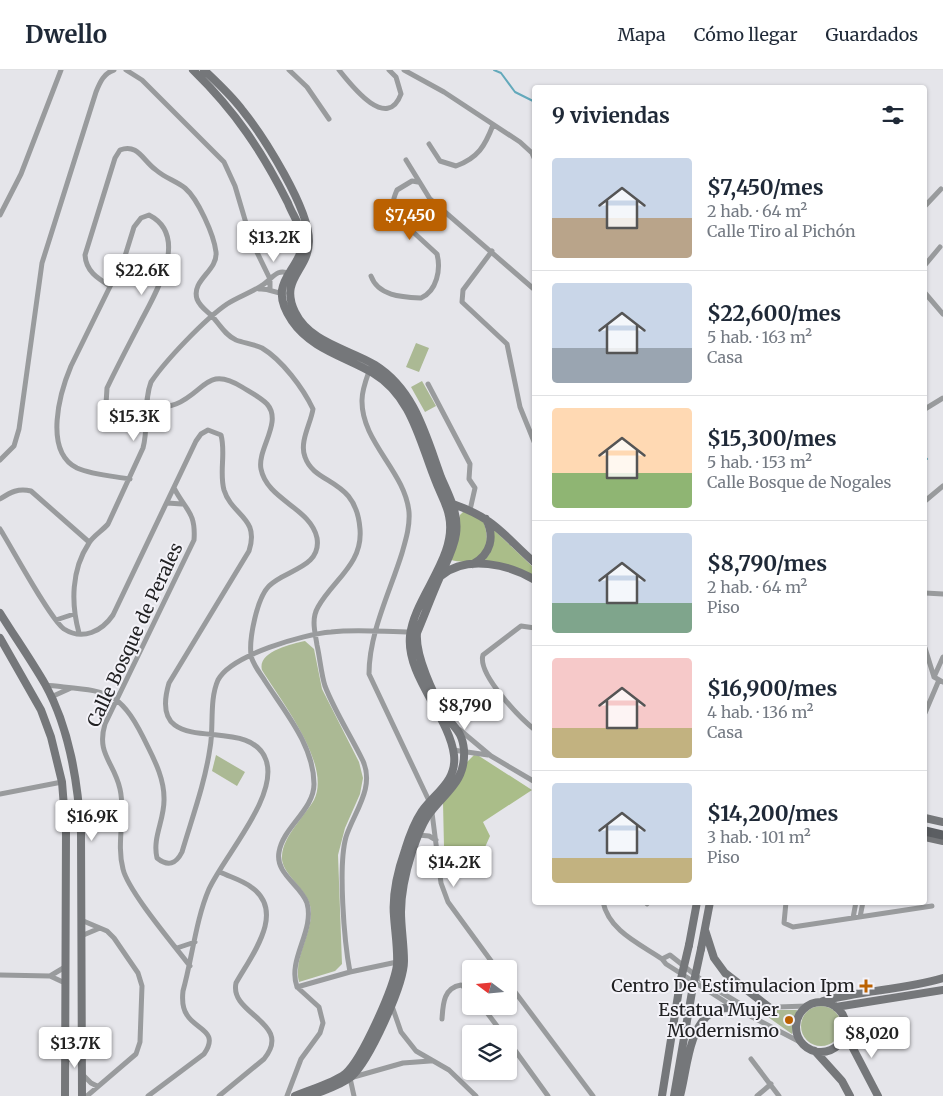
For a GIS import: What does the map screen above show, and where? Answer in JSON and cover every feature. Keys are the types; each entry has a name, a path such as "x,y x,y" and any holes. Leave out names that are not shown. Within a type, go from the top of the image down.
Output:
{"main road":[{"path":"927,825 943,828"},
{"path":"927,831 943,834"}],"street":[{"path":"0,215 21,174 61,70"},
{"path":"0,460 14,446 19,429 42,263 96,92 101,80 114,70"},
{"path":"126,70 142,80 224,162 235,186 252,240 270,279 270,288"},
{"path":"193,70 246,129 302,236 300,250 281,294"},
{"path":"204,70 254,124 302,210 308,231 308,246 304,262 290,275 289,292 290,301 297,316 309,330 397,383 413,407 424,429 453,504 457,520 457,533 414,632 412,660 452,747 454,765 450,780 430,801 414,826 399,874 393,913 397,962 389,990 365,1055 339,1078 295,1096"},
{"path":"289,70 307,87 329,119"},
{"path":"339,70 362,97 372,105 392,107 398,102 402,94 396,77 389,70"},
{"path":"404,70 444,92 532,153"},
{"path":"429,144 440,161 456,166 477,156 486,143 493,125"},
{"path":"110,286 90,271 86,263 86,255 115,158 120,150 132,148 138,151 154,169 184,187 192,195 212,237 216,256 211,269 199,283 196,291 197,300 202,308 234,339 261,348 270,354 308,399 313,409 303,446 305,457 310,466 340,486 351,498 357,512 360,530 356,556 318,607 315,615 316,634 326,687 363,760 367,773 364,796 349,830 343,855 350,972"},
{"path":"406,160 430,200 492,251 532,287"},
{"path":"371,276 378,288 392,294 421,298 432,290 439,269 437,254 398,218 392,205 397,190 412,182 418,182"},
{"path":"927,204 941,189"},
{"path":"130,479 86,471 75,467 66,459 60,448 57,435 63,384 125,256 134,226 141,218 149,215 159,220 165,232 169,248 164,274 113,375 105,397 106,404 112,410 122,411 174,405 206,382 222,378 231,380 259,398 271,410 272,418 260,460 261,470 273,490 309,522 317,540 315,551 309,562 302,568 279,578 266,590 256,613 251,656 306,746 313,773 313,795 282,844 279,856 281,868 304,898 308,907 307,921 295,971 298,987 319,1007 323,1023 320,1032 301,1059 287,1096"},
{"path":"927,263 940,247"},
{"path":"492,251 463,290 462,302 507,344 520,407 532,437"},
{"path":"264,264 276,273 290,275"},
{"path":"79,633 74,614 75,579 89,542 100,534 108,524 130,479 146,436 148,392 156,375 211,316 254,290 276,273"},
{"path":"254,290 270,288 281,294 291,320 304,335 323,348 371,367 392,388 407,410 418,432 448,510 450,532 440,577 414,632 419,657 444,713 458,729 491,756 532,780"},
{"path":"281,294 289,292"},
{"path":"927,294 943,314"},
{"path":"371,367 363,390 363,410 370,432 406,499 410,526 375,632 369,662 369,674 430,801 433,810 441,882 448,902 490,960"},
{"path":"428,384 470,464 469,478 475,488 470,510"},
{"path":"927,408 943,398"},
{"path":"0,529 56,620 63,628 79,633 99,631 113,615 201,434 208,430 221,435 223,444 224,490 228,499 249,523 252,540 249,551 169,683 165,696 165,708 171,720 180,729 193,734 248,739 259,748 266,760 268,772 265,788 258,804 206,897 195,942 182,1003 185,1013 191,1021 207,1033 210,1040 209,1047 204,1054 148,1096"},
{"path":"927,499 943,486"},
{"name":"Calle Bosque de Perales","path":"174,488 182,504 193,515 195,527 192,548 105,724 102,735 102,747 117,780 122,798 121,856 123,870 134,891 190,966"},
{"path":"0,499 14,490 31,491 89,542"},
{"path":"167,503 182,504"},
{"path":"453,504 485,516 507,534 532,561"},
{"path":"440,577 452,569 467,565 484,557 490,545 491,532 485,516"},
{"path":"444,560 467,565 505,567 532,579"},
{"path":"927,593 943,594"},
{"path":"0,613 52,697 72,759 80,806 82,1096"},
{"path":"56,620 74,614"},
{"path":"532,628 521,626 483,655 481,661 487,675 520,717 532,727"},
{"path":"45,685 100,691 116,700 134,717 162,780 163,810 155,850 157,858 163,864 171,864 178,859 182,852 208,757 217,682 230,668 251,656 303,636 333,632 414,632"},
{"path":"0,638 3,648 41,710 51,737 62,782 66,832 65,1096"},
{"path":"927,653 939,680"},
{"path":"927,707 939,680 943,657"},
{"path":"52,697 71,688"},
{"path":"354,1096 350,1078 365,1055 392,1002 404,962 402,897 411,854 418,835 433,810 456,783 462,767 464,750 458,729"},
{"path":"452,747 462,741 477,744"},
{"path":"452,747 491,756"},
{"path":"0,794 62,782"},
{"path":"927,818 943,822"},
{"path":"66,832 73,836 81,833"},
{"path":"418,835 429,836 436,841"},
{"path":"927,837 943,840"},
{"path":"65,850 73,846 80,850"},
{"path":"219,1096 264,1060 271,1040 266,1026 239,1003 235,991 236,983 266,928 266,907 261,897 250,886 220,872"},
{"path":"604,905 609,920 616,928 662,959 666,964 735,1008 815,1051 842,1081 850,1096"},
{"path":"662,1096 680,983 696,905"},
{"path":"674,1096 709,905"},
{"path":"785,905 783,919 787,926 792,927 932,906"},
{"path":"853,918 855,905"},
{"path":"860,917 862,905"},
{"path":"81,920 100,928 114,938 133,964 142,986 140,1042 136,1054 127,1064 97,1086 88,1096"},
{"path":"81,936 100,928"},
{"path":"705,930 714,958 724,973 770,1008"},
{"path":"177,948 195,942"},
{"path":"662,959 670,955 704,982 741,1006 752,1009 807,1006 845,995 907,986 943,978"},
{"path":"298,987 350,972 397,962"},
{"path":"50,976 65,968"},
{"path":"0,976 50,976 65,983"},
{"path":"442,1019 445,998 448,992 462,986"},
{"path":"907,986 942,990"},
{"path":"906,996 904,992 907,986"},
{"path":"822,1002 836,1007 942,990"},
{"path":"518,996 593,1096"},
{"path":"392,1002 396,1022 404,1037 416,1050 449,1070 476,1096"},
{"path":"802,1044 797,1034 796,1024 800,1013 807,1006"},
{"path":"836,1007 844,1019 845,1033 878,1096"},
{"path":"680,1096 695,1036 700,1026 712,1012 735,1008"},
{"path":"815,1051 830,1050 842,1040 845,1033"},
{"path":"65,1054 69,1058 73,1058 82,1051"},
{"path":"517,1053 548,1096"},
{"path":"751,1059 779,1096"},
{"path":"310,1096 350,1078 403,1063 431,1060"},
{"path":"65,1071 74,1070 81,1073 85,1079 97,1086"},
{"path":"757,1096 771,1084"}],"green space":[{"path":"416,343 429,348 419,372 406,367"},
{"path":"422,381 436,406 425,412 411,387"},
{"path":"464,511 482,518 487,538 486,546 478,558 462,562 451,560 460,515"},
{"path":"492,528 532,566 532,576 483,562 490,553"},
{"path":"305,641 314,649 322,689 359,762 363,778 360,794 345,828 338,855 342,964 335,971 299,982 298,964 309,929 311,911 306,896 286,870 282,856 290,834 314,800 318,785 316,769 302,733 262,670 262,664 265,658 276,650"},
{"path":"216,755 245,772 237,786 212,771"},
{"path":"474,755 479,756 532,790 483,822 490,836 474,872 444,847 443,802 467,762"},
{"path":"821,1006 835,1012 841,1026 835,1040 821,1046 807,1040 801,1026 807,1012"},
{"path":"758,1010 797,1010 792,1034"}],"waterway":[{"path":"494,70 501,73 515,92 532,100"}],"place":[{"name":"Centro De Estimulacion Ipm","path":"866,986"},
{"name":"Estatua Mujer Modernismo","path":"789,1020"}]}
